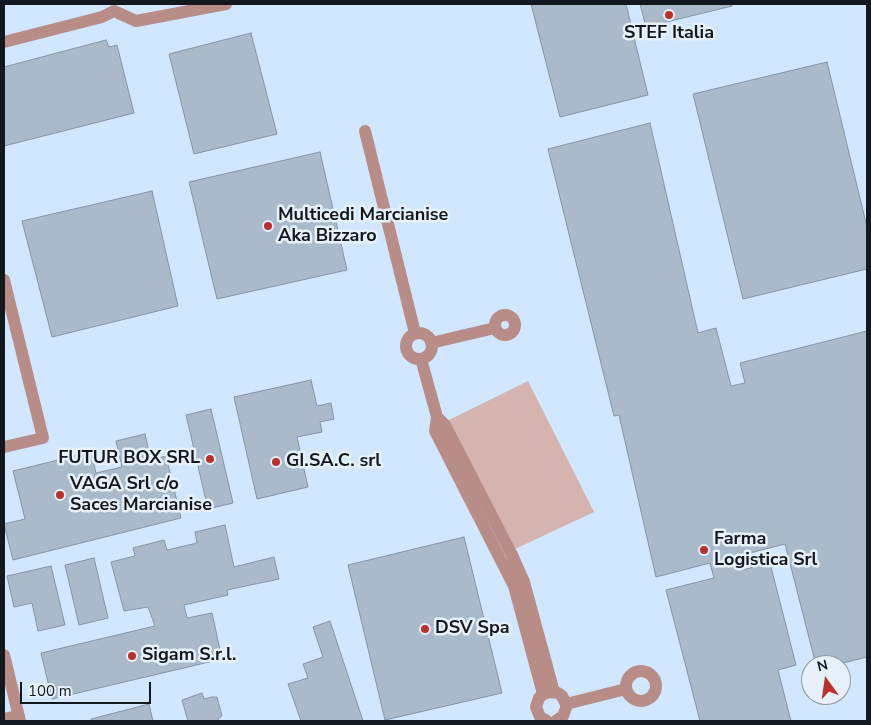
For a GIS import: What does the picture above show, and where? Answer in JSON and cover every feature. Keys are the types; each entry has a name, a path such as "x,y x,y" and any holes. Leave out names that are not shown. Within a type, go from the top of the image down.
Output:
{"street":[{"path":"4,42 102,17 117,8 136,21 226,4"},
{"path":"365,131 416,333"},
{"path":"4,280 43,438 4,447"},
{"path":"431,343 495,328"},
{"path":"416,333 424,334 430,339 431,343 429,354 421,359 412,357 406,350 406,342 416,333"},
{"path":"421,359 437,417 445,425 524,582 549,693"},
{"path":"4,655 20,718 4,719"},
{"path":"566,704 626,689"},
{"path":"549,693 562,696 566,704 565,713 556,721 540,716 536,707 539,698 549,693"}],"shaded area":[{"path":"4,4 865,4 867,8 867,721 4,721"},
{"path":"528,381 594,512 513,550 447,421"}],"building":[{"path":"531,4 626,4 648,95 560,117"},
{"name":"STEF Italia","path":"640,4 732,4 732,6 646,27"},
{"path":"251,33 277,134 194,154 169,54"},
{"path":"106,40 109,47 117,45 134,113 4,146 4,67"},
{"path":"827,62 867,227 867,269 743,299 693,94"},
{"path":"650,123 698,333 716,328 731,386 745,383 740,363 867,331 867,657 851,661 851,655 813,655 785,544 738,556 742,570 770,563 796,665 778,670 791,721 700,721 666,590 714,578 710,563 656,577 619,415 614,416 548,149"},
{"name":"Multicedi Marcianise Aka Bizzaro","path":"320,152 347,270 217,299 189,182"},
{"path":"152,191 178,306 52,337 22,221"},
{"name":"GI.SA.C. srl","path":"311,380 317,406 331,403 334,419 320,422 322,432 297,437 308,487 257,499 234,397"},
{"name":"FUTUR BOX SRL","path":"211,409 233,503 208,509 186,415"},
{"path":"145,434 151,460 166,456 181,518 13,560 4,524 25,519 13,471 91,452 96,473 122,467 116,441"},
{"path":"225,525 234,567 274,557 279,579 227,590 228,595 184,605 187,618 212,613 222,659 52,699 41,653 155,626 148,607 124,611 111,562 135,556 133,548 164,540 167,550 197,543 195,532"},
{"name":"DSV Spa","path":"464,537 502,693 385,720 348,565"},
{"path":"94,558 108,618 79,625 65,565"},
{"path":"51,566 65,625 38,631 32,603 14,607 7,576"},
{"path":"330,621 363,721 301,721 288,684 308,678 303,664 323,657 313,627"},
{"path":"202,693 204,699 217,697 222,716 218,719 219,721 188,721 182,700"},
{"path":"149,704 153,721 92,721 91,719"}],"place":[{"name":"STEF Italia","path":"669,15"},
{"name":"Multicedi Marcianise Aka Bizzaro","path":"268,226"},
{"name":"FUTUR BOX SRL","path":"210,459"},
{"name":"GI.SA.C. srl","path":"276,462"},
{"name":"VAGA Srl c/o Saces Marcianise","path":"60,495"},
{"name":"Farma Logistica Srl","path":"704,550"},
{"name":"DSV Spa","path":"425,629"},
{"name":"Sigam S.r.l.","path":"132,656"}]}
